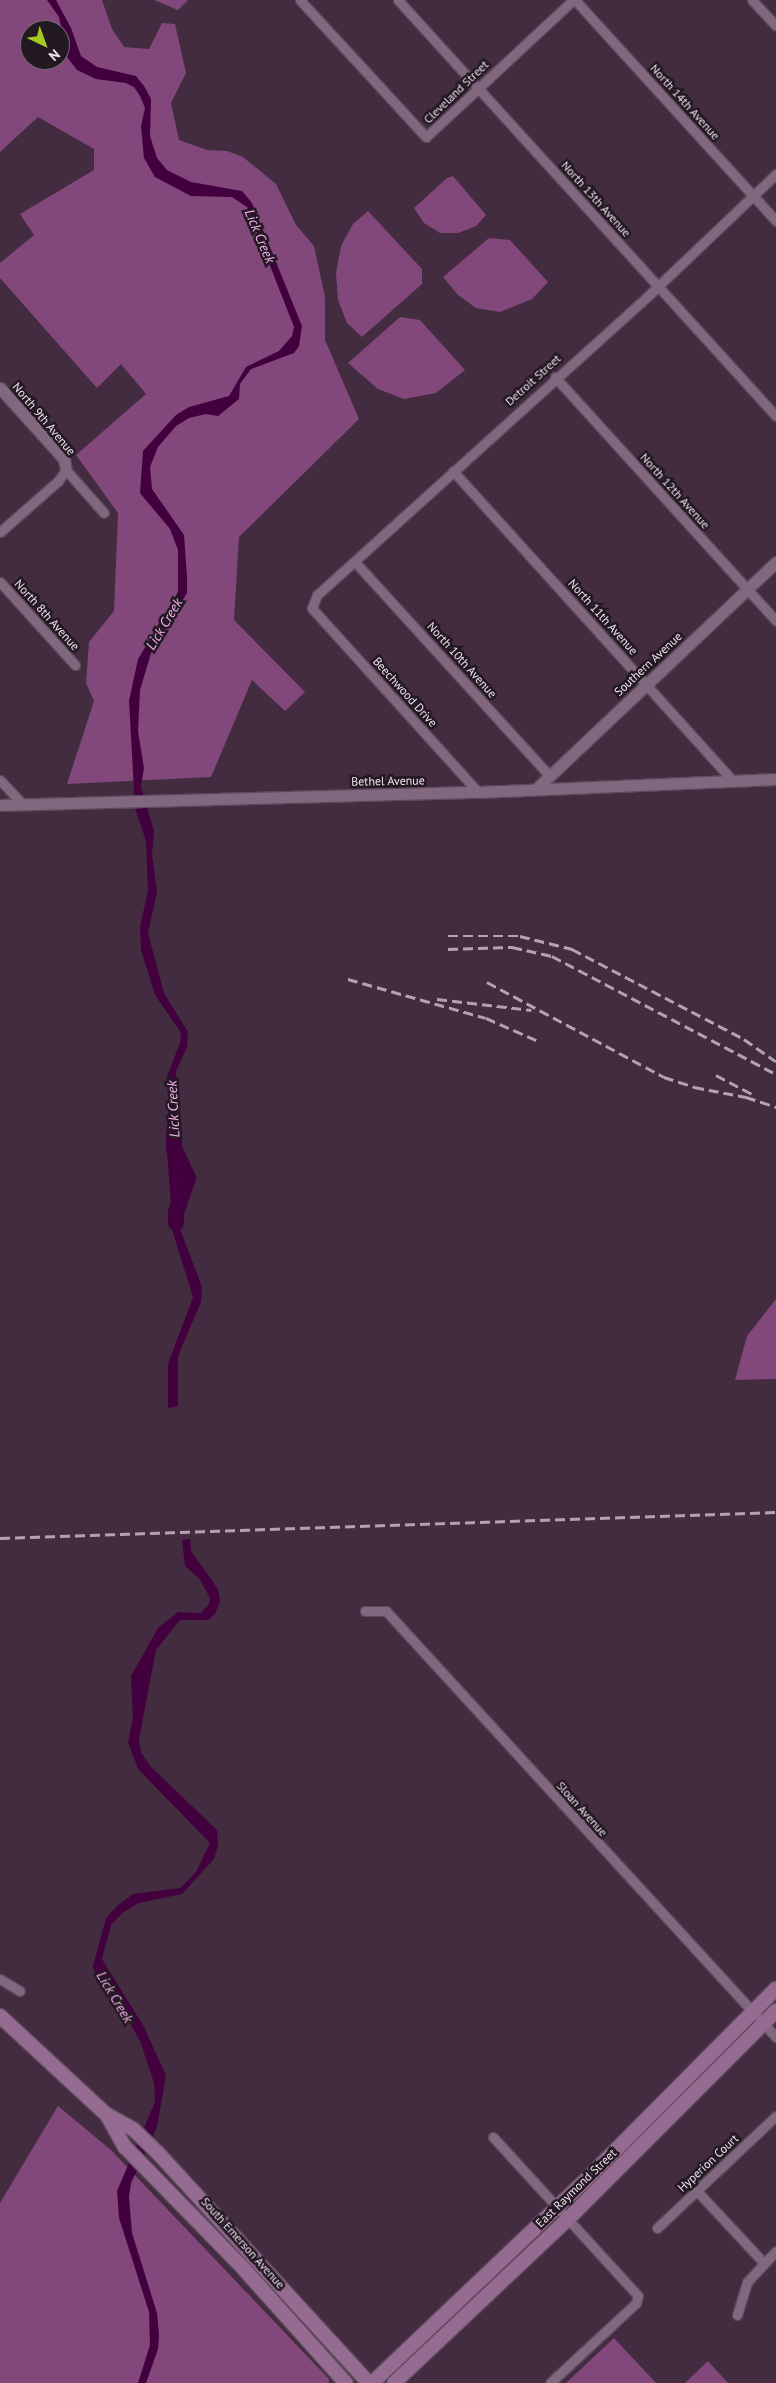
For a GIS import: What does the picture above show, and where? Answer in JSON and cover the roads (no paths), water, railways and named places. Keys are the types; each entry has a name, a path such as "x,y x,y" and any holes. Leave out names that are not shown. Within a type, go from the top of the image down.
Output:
{"main road":[{"name":"East Raymond Street","path":"370,2383 558,2206 776,1989"},
{"name":"East Raymond Street","path":"394,2383 569,2218 776,2011"},
{"name":"South Emerson Avenue","path":"0,2016 106,2114 133,2129 158,2153 370,2383"},
{"name":"South Emerson Avenue","path":"106,2114 125,2147 150,2171 346,2383"}],"street":[{"name":"Cleveland Street","path":"300,0 426,138 574,0"},
{"name":"North 13th Avenue","path":"398,0 776,416"},
{"name":"North 14th Avenue","path":"574,0 776,221"},
{"path":"752,0 776,26"},
{"name":"Detroit Street","path":"312,608 317,595 555,377 658,286 776,174"},
{"name":"North 12th Avenue","path":"555,377 776,621"},
{"name":"North 9th Avenue","path":"0,388 64,460 66,470 104,513"},
{"path":"0,532 58,481 66,470"},
{"name":"North 11th Avenue","path":"453,471 733,781"},
{"name":"North 10th Avenue","path":"355,562 550,776"},
{"name":"Southern Avenue","path":"538,787 776,562"},
{"name":"North 8th Avenue","path":"0,582 75,665"},
{"name":"Beechwood Drive","path":"312,608 478,792"},
{"name":"Bethel Avenue","path":"0,805 478,792 538,787 776,779"},
{"path":"0,780 22,804"},
{"name":"Sloan Avenue","path":"365,1611 386,1611 751,2012 776,2037"},
{"path":"0,1979 20,1991"},
{"name":"Hyperion Court","path":"657,2228 776,2116"},
{"path":"493,2137 636,2291 638,2298 550,2383"},
{"path":"697,2191 764,2263"},
{"path":"737,2315 744,2286 776,2252"}],"water":[{"name":"Lick Creek","path":"47,0 56,0 67,20 60,20"},
{"name":"Lick Creek","path":"70,26 81,56 97,67 136,76 144,86 151,99 150,136 157,158 167,170 191,182 242,191 252,203 302,326 299,346 294,353 251,369 240,384 239,399 218,416 206,414 189,418 176,426 158,447 150,467 152,489 184,535 187,593 152,650 140,690 138,731 144,768 141,787 154,831 152,855 157,891 148,933 164,993 188,1032 187,1047 176,1071 180,1229 202,1287 201,1302 178,1356 178,1406 168,1408 168,1364 193,1297 173,1233 166,1137 169,1107 167,1077 181,1040 180,1031 155,995 141,950 140,927 148,890 146,841 135,808 129,701 138,659 178,593 178,550 170,529 140,493 143,451 176,415 189,407 229,396 246,367 279,351 292,336 294,327 247,207 232,197 191,196 155,177 144,158 141,126 145,108 134,87 126,83 96,79 77,70 70,61"},
{"name":"Lick Creek","path":"190,1539 191,1551 218,1589 220,1602 215,1614 208,1620 180,1620 156,1650 139,1739 141,1752 150,1766 217,1830 218,1846 214,1859 182,1894 139,1903 122,1913 111,1925 102,1959 144,2027 166,2075 157,2127 131,2183 129,2197 132,2233 157,2313 159,2335 158,2349 146,2383 138,2383 150,2345 149,2312 119,2218 117,2191 155,2102 154,2083 140,2041 123,2011 97,1980 93,1966 106,1918 118,1905 133,1894 180,1888 196,1872 210,1843 138,1769 128,1742 133,1718 131,1676 158,1628 178,1612 201,1613 209,1604 210,1598 199,1578 185,1566 182,1540"}],"waterway":[{"name":"Lick Creek","path":"174,1135 174,1148 188,1178 176,1212 176,1223"}],"railway":[{"path":"448,936 520,936 572,949 744,1039 776,1061"},
{"path":"448,949 512,947 552,956 776,1074"},
{"path":"348,979 486,1018 536,1040"},
{"path":"487,982 664,1077 694,1087 746,1097 776,1107"},
{"path":"437,999 531,1010"},
{"path":"716,1075 754,1095"},
{"path":"0,1538 776,1512"}]}
